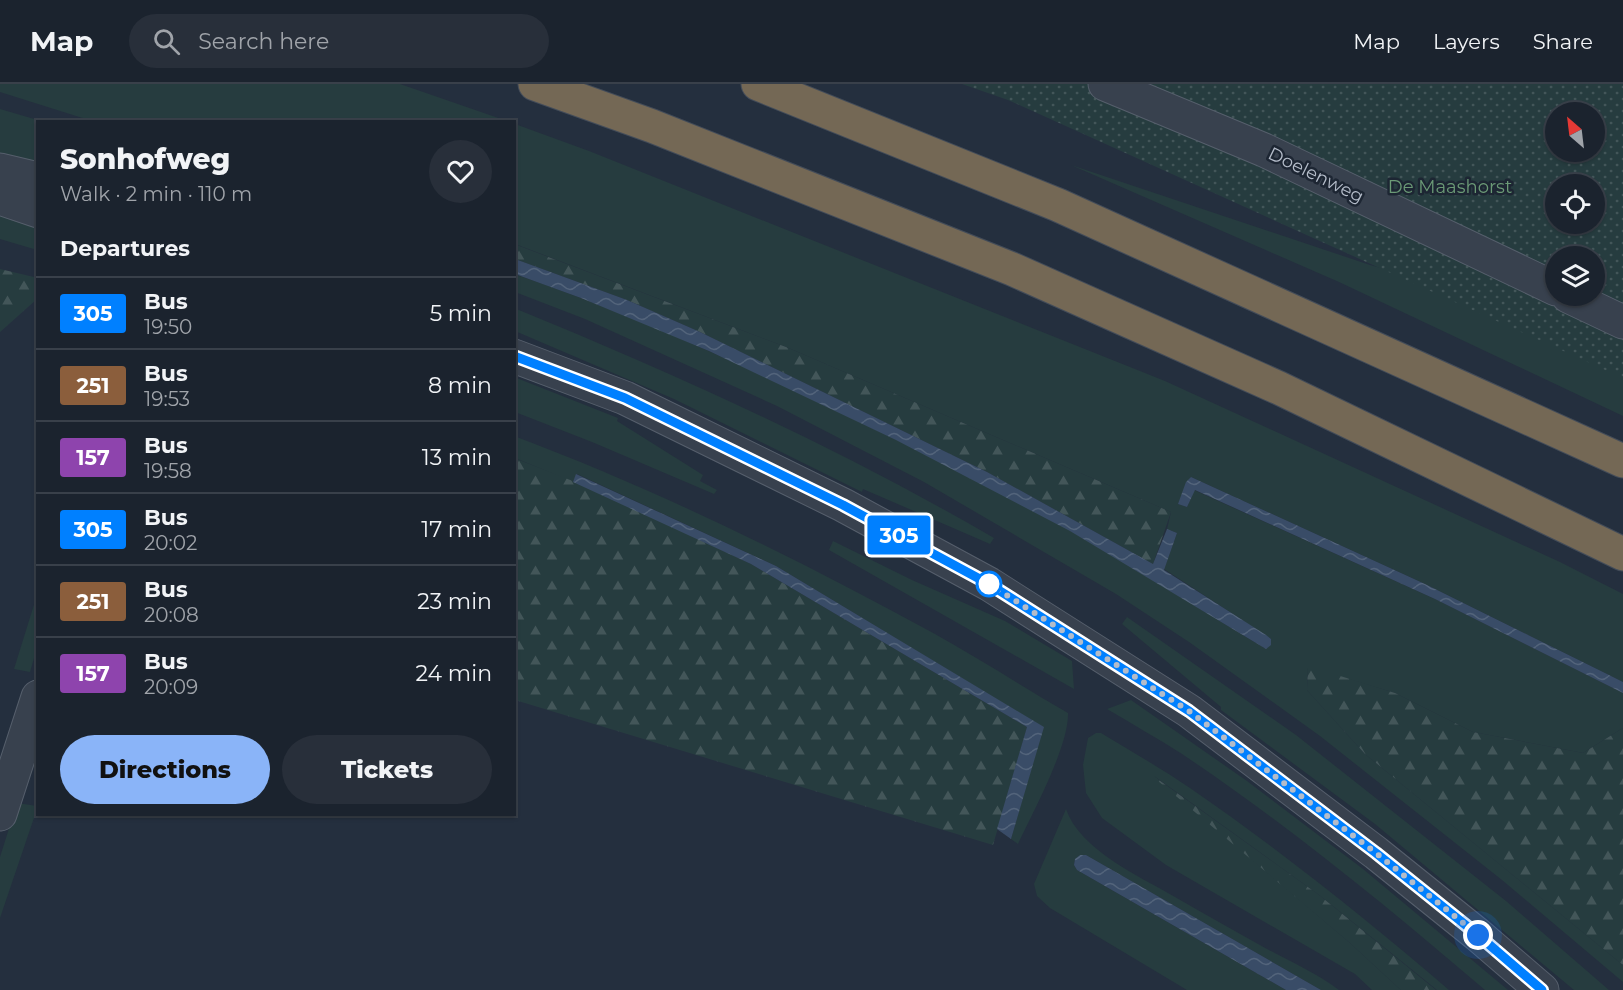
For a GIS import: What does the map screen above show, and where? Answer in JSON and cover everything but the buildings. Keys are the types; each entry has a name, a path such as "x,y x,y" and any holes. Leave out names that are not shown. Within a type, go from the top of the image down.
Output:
{"highway":[{"path":"535,84 652,126 1012,269 1279,388 1623,554"},
{"path":"758,84 1058,205 1623,461"}],"street":[{"name":"Doelenweg","path":"1105,84 1264,150 1545,285"},
{"path":"0,170 36,179"},
{"path":"0,198 36,210"},
{"path":"1589,306 1623,322"},
{"path":"516,357 625,398 843,505 989,584 1189,711 1376,853 1542,990"},
{"path":"0,814 36,703"}],"green space":[{"path":"0,84 400,84 504,120 89,120 0,92"},
{"name":"De Maashorst","path":"962,84 1623,84 1623,378 1008,100"},
{"path":"0,109 38,120 36,169 0,159"},
{"path":"516,124 589,151 1165,381 1560,562 1623,594 1623,682 1425,584 1191,477 1178,504 1187,507 1194,490 1435,599 1623,693 1623,728 1583,753 1473,732 1395,693 1308,667 1307,690 1365,754 1623,965 1623,982 1502,880 1320,736 1189,642 1116,594 924,482 777,406 585,319 516,292 516,275 680,338 928,455 1096,545 1266,649 1271,639 1164,569 1177,533 1167,529 1171,512 786,347 516,244"},
{"path":"1071,165 1370,265 1453,287 1623,342 1623,416 1339,282"},
{"path":"0,212 36,224 36,250 0,239"},
{"path":"516,245 786,347 1171,512 1153,564 987,472 700,332 627,300 516,259"},
{"path":"0,269 36,278 36,300 0,332"},
{"path":"516,309 758,415 878,474 994,538 990,544 863,489 862,492 674,399 516,331"},
{"path":"516,378 618,418 617,421 703,475 700,481 717,490 714,494 516,412"},
{"path":"516,437 622,479 833,579 935,634 1068,713 1067,727 1057,761 1018,844 1011,839 1043,727 776,566 577,474 573,482 516,458"},
{"path":"516,459 588,487 751,564 1027,727 993,845 516,700"},
{"path":"833,541 912,580 1005,621 1072,661 1074,689 829,550"},
{"path":"36,598 36,651 30,672 14,669"},
{"path":"1127,617 1296,735 1506,901 1609,990 1574,990 1375,824 1221,710 1221,707 1122,624"},
{"path":"1308,666 1395,693 1473,732 1583,753 1623,728 1623,965 1365,754 1307,690"},
{"path":"1131,700 1247,781 1363,869 1508,990 1485,990 1374,898 1260,809 1182,754 1107,709"},
{"path":"1101,733 1190,788 1290,860 1449,990 1437,990 1319,895 1154,776 1349,942 1401,990 1372,990 1355,974 1166,865 1102,818 1086,793 1083,765 1088,738"},
{"path":"1145,770 1319,895 1436,990 1401,990 1349,942"},
{"path":"17,803 36,806 36,812 0,918 0,857"},
{"path":"1066,809 1073,824 1084,837 1112,860 1339,990 1321,990 1086,855 1075,859 1074,865 1077,870 1286,990 1187,990 1050,908 1037,896 1034,884"}],"water":[{"path":"516,259 627,300 700,332 987,472 1153,564 1167,529 1177,533 1164,570 1266,635 1271,639 1271,645 1266,649 1070,531 896,440 709,351 581,298 516,274"},
{"path":"576,474 776,566 1044,727 1011,839 997,829 1027,727 751,564 573,482"},
{"path":"1191,477 1425,584 1623,682 1623,693 1435,599 1195,490 1187,507 1178,504 1186,482"},
{"path":"1080,855 1086,855 1321,990 1286,990 1077,870 1074,865 1075,859"}],"bus line":[{"name":"305","path":"516,357 625,398 843,505 989,584 1189,711 1376,853 1542,990"}],"route":[{"path":"989,584 1189,711 1376,853 1478,935"}]}
